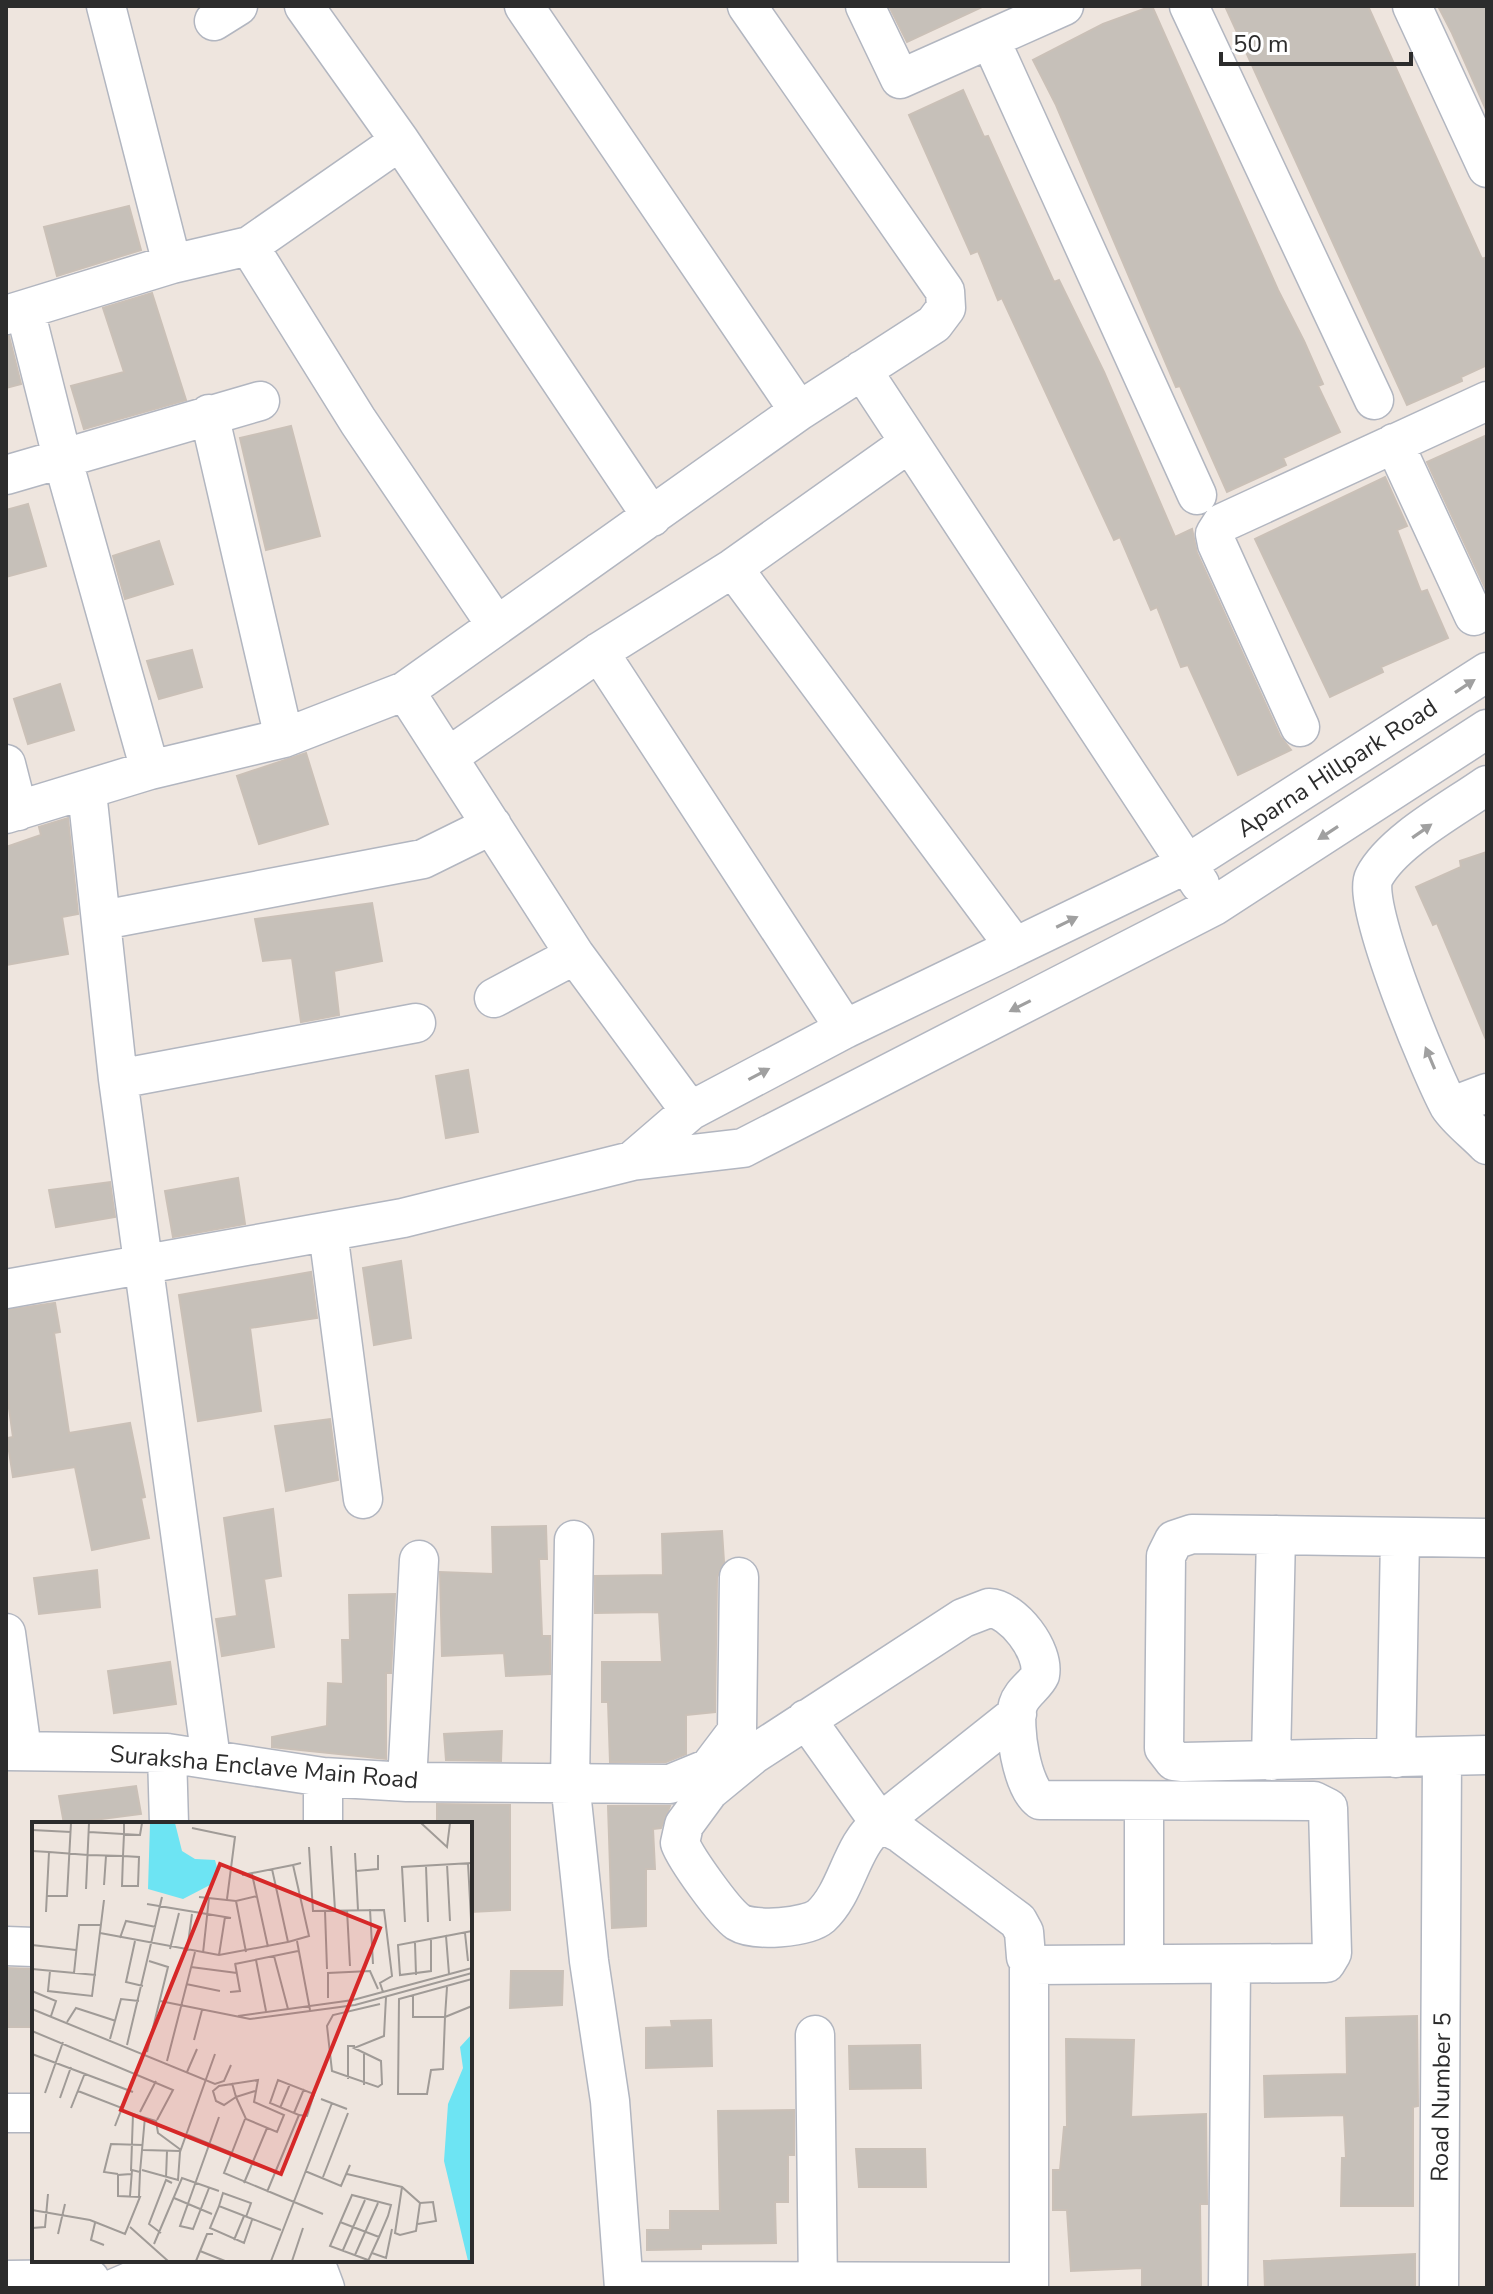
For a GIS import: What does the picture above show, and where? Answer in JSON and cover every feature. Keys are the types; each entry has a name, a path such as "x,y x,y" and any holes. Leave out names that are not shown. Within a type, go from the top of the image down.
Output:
{"street":[{"path":"106,6 172,264"},
{"path":"304,6 400,141 652,517"},
{"path":"524,6 799,411"},
{"path":"6,764 12,812 87,792 150,770 284,738 405,691 799,411 934,324 946,308 945,291 747,6"},
{"path":"865,6 900,79 1064,6"},
{"path":"1189,6 1374,400"},
{"path":"1412,6 1487,168"},
{"path":"990,39 1197,495"},
{"path":"150,770 62,457 16,312 172,264 249,246 400,141"},
{"path":"249,246 358,421 496,625"},
{"path":"862,370 1214,906"},
{"path":"6,475 260,401"},
{"path":"1300,727 1215,534 1222,523 1487,401"},
{"path":"209,414 284,738"},
{"path":"448,757 599,652 733,568 909,443"},
{"path":"1394,443 1474,616"},
{"path":"733,568 1015,947"},
{"path":"599,652 845,1029"},
{"name":"Aparna Hillpark Road","path":"632,1161 690,1111 845,1029 1187,864 1487,672"},
{"path":"405,691 575,955 690,1111"},
{"name":"Aparna Hillpark Road","path":"6,1289 403,1218 632,1161 743,1148 1214,906 1487,729"},
{"path":"1487,785 1399,848 1372,880 1372,902 1385,951 1450,1107 1487,1145"},
{"path":"87,792 118,1079 211,1759"},
{"path":"103,920 423,859 492,825"},
{"path":"494,998 575,955"},
{"path":"118,1079 416,1023"},
{"path":"1450,1107 1487,1093"},
{"path":"328,1232 363,1499"},
{"path":"1487,1538 1192,1534 1174,1540 1166,1556 1164,1748 1174,1761 1183,1762 1487,1755"},
{"path":"1271,1761 1276,1535"},
{"path":"1396,1758 1400,1537"},
{"path":"574,1540 570,1782 589,1961 610,2101 625,2284 1029,2285 1029,1962 1024,1932 1018,1921 924,1851 880,1823 806,1719"},
{"path":"407,1782 419,1560"},
{"path":"739,1577 745,1742"},
{"path":"1017,1714 880,1823 861,1846 830,1905 812,1922 799,1926 751,1926 736,1920 683,1850 681,1834 745,1742 806,1719 963,1618 989,1608 1005,1611 1012,1617 1039,1658 1040,1675 1023,1696 1017,1714 1023,1777 1031,1794 1040,1800 1314,1801 1328,1808 1330,1958 1319,1965 1029,1962"},
{"path":"6,1633 14,1750"},
{"name":"Suraksha Enclave Main Road","path":"14,1750 167,1753 323,1777 407,1782 670,1784 709,1768 745,1742"},
{"path":"167,1753 169,1822"},
{"name":"Road Number 5","path":"1439,2288 1442,1757"},
{"path":"323,1777 323,1822"},
{"path":"924,1851 925,1787"},
{"path":"1144,1802 1144,1964"},
{"path":"6,1946 32,1947"},
{"path":"1228,2288 1231,1965"},
{"path":"815,2035 818,2285"},
{"path":"6,2113 32,2113"},
{"path":"6,2280 103,2284 157,2270 223,2281 295,2269 326,2270"}],"building":[{"path":"889,6 984,6 907,42"},
{"path":"1152,6 1323,384 1318,386 1340,432 1283,458 1286,465 1227,492 1180,386 1176,387 1056,105 1033,60 1103,24"},
{"path":"1225,6 1368,6 1482,259 1487,257 1487,365 1461,377 1462,381 1407,405"},
{"path":"1438,6 1487,6 1487,112 1452,33"},
{"path":"963,90 984,137 988,136 1054,282 1059,280 1104,372 1175,537 1192,529 1197,553 1280,736 1291,750 1238,775 1188,665 1181,667 1157,607 1151,610 1120,537 1114,540 1002,298 998,300 978,251 971,254 909,115"},
{"path":"129,206 141,250 57,276 44,227"},
{"path":"152,293 186,400 84,429 71,386 124,372 103,308"},
{"path":"6,336 9,336 21,384 6,388"},
{"path":"291,426 320,536 266,550 240,438"},
{"path":"1487,435 1487,592 1427,462"},
{"path":"1385,477 1407,526 1397,530 1421,592 1427,590 1448,638 1381,667 1383,672 1330,697 1255,539"},
{"path":"28,504 46,566 6,577 6,510"},
{"path":"159,541 173,584 125,599 113,556"},
{"path":"192,650 202,687 159,699 147,661"},
{"path":"60,684 74,730 28,744 14,699"},
{"path":"306,753 328,824 259,844 237,776"},
{"path":"68,818 78,914 62,917 68,954 6,965 6,847 41,835 39,827"},
{"path":"1487,852 1487,1042 1437,923 1433,925 1416,887 1461,867 1460,861"},
{"path":"372,903 382,961 334,971 339,1015 301,1022 292,958 263,961 255,919"},
{"path":"468,1070 478,1132 446,1138 436,1076"},
{"path":"238,1178 245,1224 173,1237 165,1191"},
{"path":"110,1182 115,1217 56,1227 49,1190"},
{"path":"401,1261 411,1338 374,1345 363,1268"},
{"path":"311,1272 317,1318 250,1328 261,1411 198,1421 179,1295"},
{"path":"55,1303 60,1332 54,1333 69,1433 130,1423 145,1497 141,1498 149,1538 92,1550 75,1467 13,1477 7,1438 13,1437 6,1387 6,1310"},
{"path":"330,1419 338,1480 286,1491 275,1426"},
{"path":"273,1509 281,1576 264,1579 274,1647 222,1656 216,1619 237,1616 224,1518"},
{"path":"546,1526 547,1559 539,1559 542,1636 550,1636 550,1674 506,1676 504,1653 442,1656 440,1572 493,1574 492,1527"},
{"path":"722,1531 724,1562 717,1577 715,1712 686,1715 686,1754 666,1762 610,1762 608,1702 602,1702 602,1662 662,1662 659,1612 595,1613 595,1576 663,1575 662,1534"},
{"path":"97,1570 100,1607 39,1614 34,1578"},
{"path":"395,1594 391,1673 386,1673 386,1759 272,1747 272,1737 327,1726 328,1683 343,1684 342,1640 350,1640 349,1595"},
{"path":"170,1662 176,1704 114,1713 108,1671"},
{"path":"502,1731 501,1761 446,1760 444,1734"},
{"path":"136,1786 141,1814 64,1822 59,1796"},
{"path":"437,1804 510,1805 510,1910 472,1912 472,1822 437,1822"},
{"path":"608,1806 670,1806 661,1828 653,1829 655,1869 646,1869 646,1926 612,1928"},
{"path":"6,1968 32,1969 32,2027 9,2027"},
{"path":"511,1971 563,1971 562,2005 510,2008"},
{"path":"1417,2016 1418,2106 1413,2107 1413,2206 1341,2206 1342,2158 1346,2158 1344,2115 1265,2117 1264,2076 1347,2074 1346,2018"},
{"path":"711,2020 712,2066 646,2068 646,2028 672,2027 671,2021"},
{"path":"1066,2039 1134,2040 1131,2117 1206,2114 1207,2204 1200,2204 1201,2288 1142,2288 1142,2268 1071,2271 1067,2210 1053,2210 1053,2170 1060,2170 1064,2127 1067,2127"},
{"path":"920,2045 921,2088 850,2089 849,2046"},
{"path":"794,2110 794,2155 788,2155 788,2202 775,2202 776,2243 701,2244 701,2249 647,2250 647,2230 670,2230 670,2211 720,2211 718,2111"},
{"path":"856,2149 925,2149 926,2187 859,2187"},
{"path":"1415,2254 1415,2288 1265,2288 1264,2261"}]}
